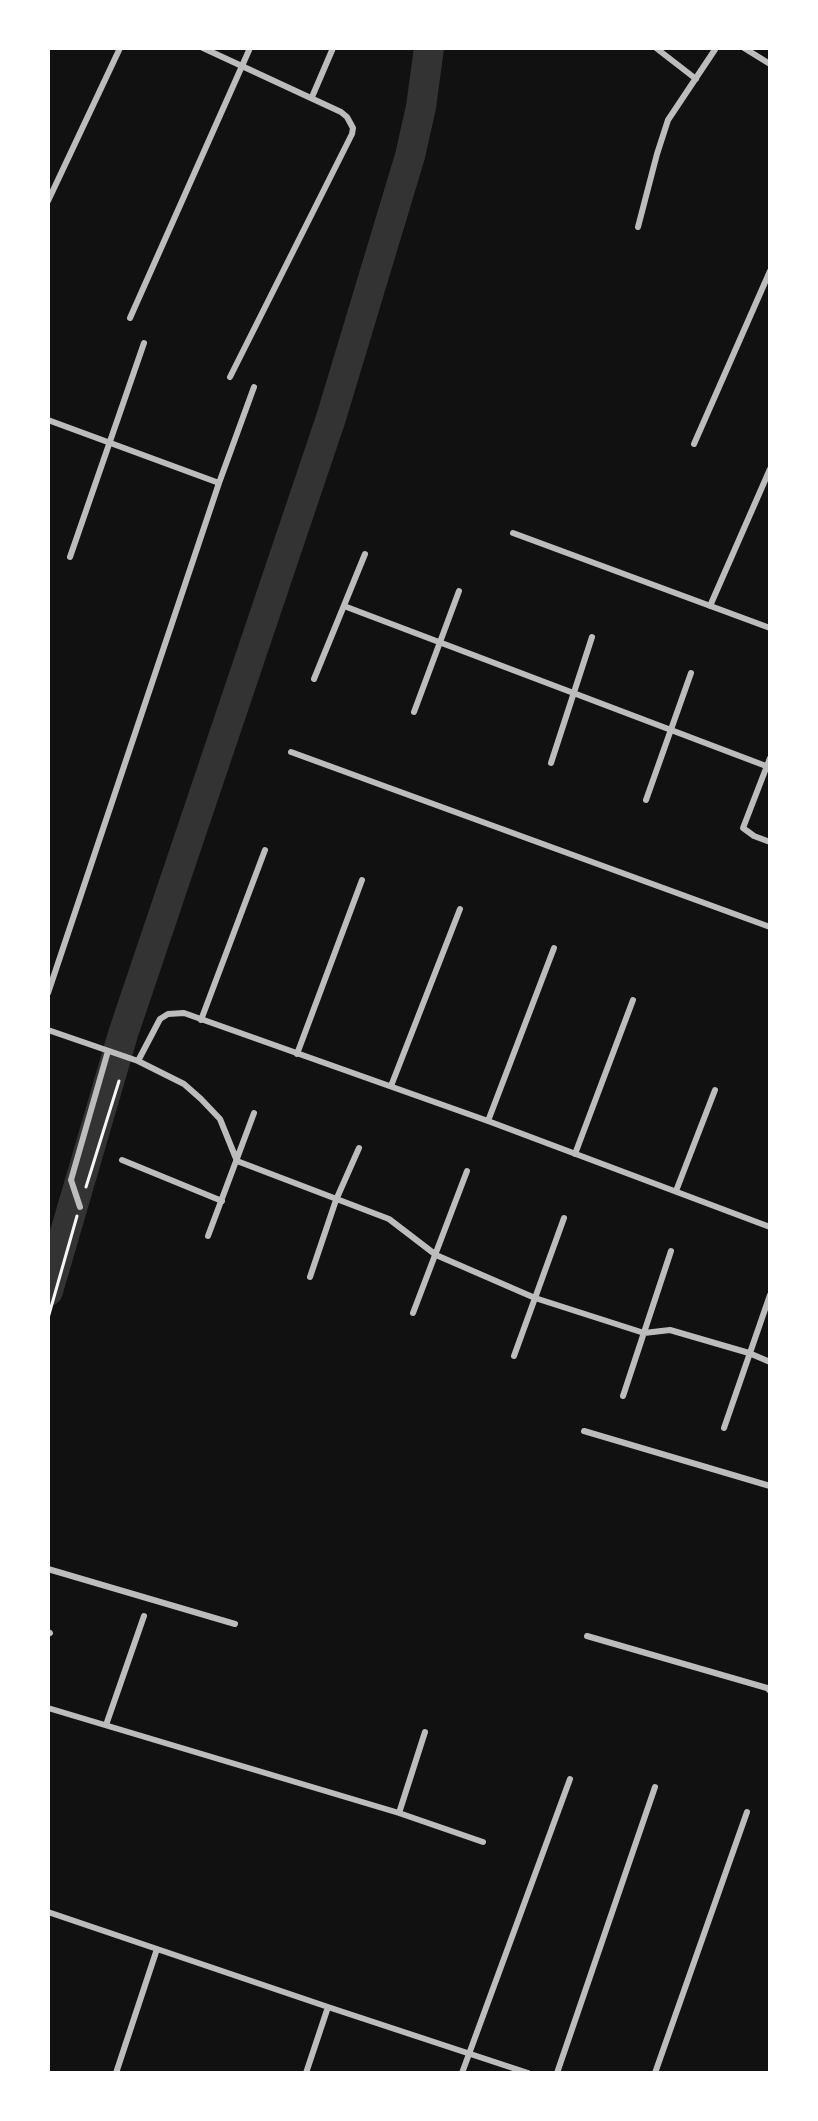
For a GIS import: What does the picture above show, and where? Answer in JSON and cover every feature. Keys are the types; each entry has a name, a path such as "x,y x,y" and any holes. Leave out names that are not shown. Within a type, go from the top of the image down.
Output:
{"street":[{"path":"48,201 120,48"},
{"path":"203,48 312,98 347,117 353,128 230,377"},
{"path":"130,318 250,48"},
{"path":"312,98 333,48"},
{"path":"656,48 696,79"},
{"path":"638,227 668,120 716,48"},
{"path":"744,48 770,64"},
{"path":"694,444 770,271"},
{"path":"70,557 144,343"},
{"path":"48,993 219,483 254,387"},
{"path":"48,420 219,483"},
{"path":"710,606 770,469"},
{"path":"513,533 770,628"},
{"path":"314,679 365,554"},
{"path":"414,711 459,591"},
{"path":"344,606 766,766"},
{"path":"551,763 592,637"},
{"path":"646,800 691,673"},
{"path":"291,752 770,927"},
{"path":"770,758 743,828 754,836 770,842"},
{"path":"201,1020 266,850"},
{"path":"297,1053 362,880"},
{"path":"391,1086 460,909"},
{"path":"488,1120 554,948"},
{"path":"575,1154 633,1000"},
{"path":"138,1061 160,1019 168,1014 184,1014 488,1120 770,1227"},
{"path":"48,1030 138,1061 184,1084 220,1119 237,1161 389,1219 436,1255 535,1298 644,1333 670,1330 749,1353 770,1362"},
{"path":"80,1206 71,1180 109,1052"},
{"path":"676,1191 715,1090"},
{"path":"208,1236 255,1113"},
{"path":"310,1277 336,1200 359,1148"},
{"path":"122,1160 222,1201"},
{"path":"413,1312 467,1171"},
{"path":"514,1356 564,1218"},
{"path":"623,1396 671,1251"},
{"path":"724,1428 770,1296"},
{"path":"584,1431 770,1486"},
{"path":"48,1569 235,1624"},
{"path":"106,1725 144,1616"},
{"path":"587,1636 767,1688 770,1691"},
{"path":"48,1708 399,1813 483,1842"},
{"path":"399,1813 425,1732"},
{"path":"462,2073 570,1779"},
{"path":"558,2073 655,1787"},
{"path":"655,2073 747,1812"},
{"path":"48,1912 528,2073"},
{"path":"116,2073 158,1950"},
{"path":"306,2073 328,2007"}],"waterway":[{"path":"48,1291 123,1034 331,418 410,156 421,107 429,48"}]}
